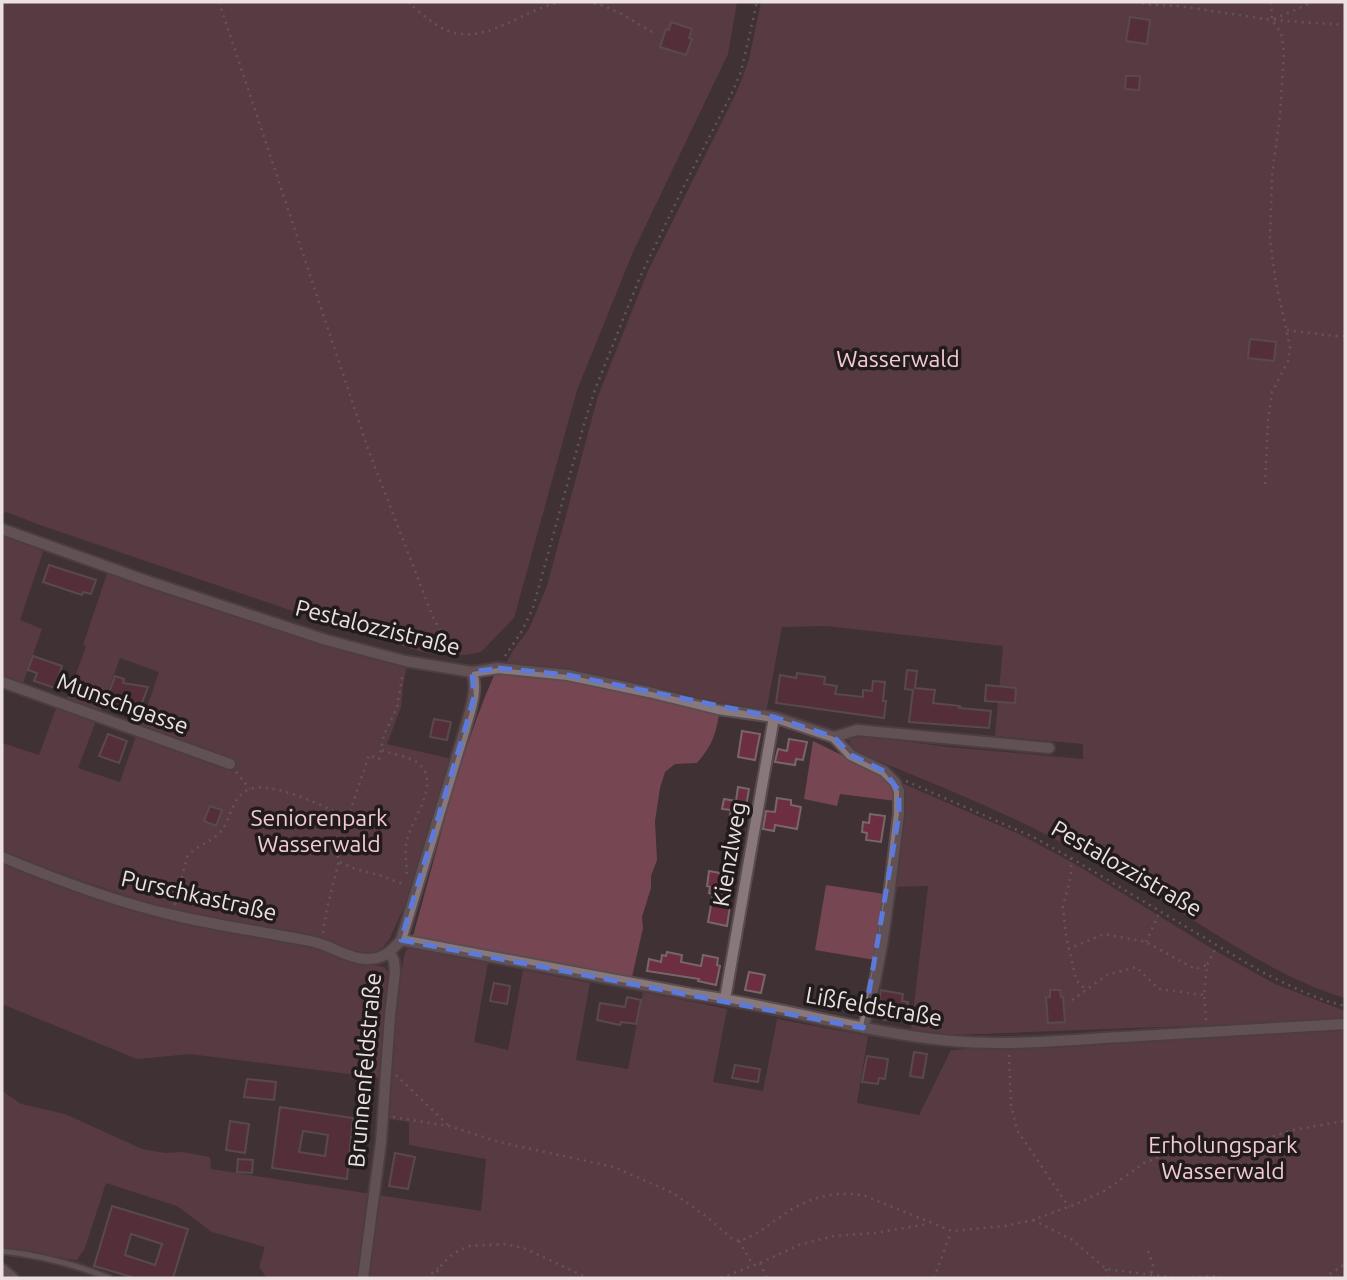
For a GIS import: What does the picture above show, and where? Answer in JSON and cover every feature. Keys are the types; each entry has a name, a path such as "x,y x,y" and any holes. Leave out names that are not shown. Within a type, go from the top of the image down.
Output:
{"street":[{"name":"Pestalozzistraße","path":"2,529 147,581 313,635 405,661 459,671 498,668 568,675 718,709 774,717 834,737 851,755 884,771 895,782 899,791 899,814 873,997 863,1028"},
{"name":"Brunnenfeldstraße","path":"363,1278 381,1142 395,971 390,953 401,940 465,729 474,697 472,672"},
{"name":"Munschgasse","path":"2,682 230,764"},
{"name":"Kienzlweg","path":"725,999 774,717"},
{"name":"Pestalozzistraße","path":"834,737 857,730 1049,748"},
{"name":"Purschkastraße","path":"2,857 106,896 172,915 321,943 355,957 380,958 390,953"},
{"name":"Lißfeldstraße","path":"401,940 725,999 863,1028 955,1041 1008,1043 1345,1024"},
{"path":"2,1269 13,1278"}],"lane":[{"path":"2,1251 78,1266 109,1278"}],"path":[{"path":"219,2 368,449 432,615 459,671"},
{"path":"408,2 439,27 467,36 484,33 549,4 562,2"},
{"path":"587,2 618,13 654,33"},
{"path":"498,668 533,608 596,387 640,277 731,96 741,72 757,2"},
{"path":"1135,2 1272,20 1345,26"},
{"path":"1265,484 1272,392 1288,361 1290,347 1280,306 1270,239 1272,175 1280,115 1284,52 1281,33 1272,20 1271,2"},
{"path":"1272,20 1313,2"},
{"path":"1287,330 1345,336"},
{"path":"321,943 339,861 338,841 369,755 379,759 384,735 397,707 405,661"},
{"path":"339,861 405,886 405,850 408,835 424,800 427,778 425,771 411,759 382,750"},
{"path":"230,764 250,789"},
{"name":"Pestalozzistraße","path":"904,780 1006,824 1071,858 1292,988 1325,1002 1345,1006"},
{"path":"172,915 187,857 192,850 222,830 237,800 250,789 260,786 276,789 348,818"},
{"path":"1071,858 1071,875 1063,907 1066,935 1076,980 1087,991"},
{"path":"1146,942 1160,911"},
{"path":"1069,949 1104,934 1146,942 1195,969 1207,965"},
{"path":"1207,1032 1204,995 1207,965 1217,946"},
{"path":"1072,1000 1107,975 1136,967 1159,989 1204,995"},
{"path":"1008,1043 1011,1105 1017,1130 1069,1206"},
{"path":"386,1066 449,1126"},
{"path":"383,1116 449,1126 499,1142 614,1167 673,1193 707,1217 739,1241 753,1266"},
{"path":"739,1241 757,1234 802,1204 840,1193 865,1196 952,1231 1005,1226 1033,1220 1106,1190 1144,1163 1159,1157 1195,1150 1241,1146 1293,1130 1345,1121"},
{"path":"1033,1220 1071,1239 1106,1269 1177,1278 1224,1278"},
{"path":"721,1278 799,1245 833,1236 875,1233 931,1223"},
{"path":"934,1278 952,1231"},
{"path":"426,1278 454,1253 469,1246 506,1244 526,1249 588,1278"},
{"path":"1148,1251 1153,1264 1150,1275"},
{"path":"433,1278 443,1263"},
{"path":"760,1263 767,1278"},
{"path":"1324,1278 1345,1264"},
{"path":"1106,1269 1107,1278"},
{"path":"577,1278 579,1273"}],"highlighted area":[{"path":"498,668 568,675 774,717 834,737 851,755 884,771 899,791 899,814 863,1028 401,940 474,697 472,672"}],"green space":[{"path":"2,2 737,2 728,54 633,252 577,390 514,618 481,652 465,655 423,652 328,623 6,512 2,514"},
{"name":"Wasserwald","path":"761,2 1345,2 1345,998 1305,983 1267,964 1050,836 976,801 862,754 850,743 849,739 864,736 948,747 1083,759 1083,744 995,736 1003,646 826,626 782,627 766,712 506,663 529,629 547,586 598,396 648,271 738,89 749,59"},
{"path":"2,534 44,549 20,620 42,629 22,686 2,678"},
{"name":"Seniorenpark Wasserwald","path":"108,571 407,665 401,707 387,744 452,759 416,876 390,938 378,951 369,954 350,952 320,937 171,910 2,852 2,743 39,755 57,706 96,721 78,768 120,782 136,736 232,771 235,761 140,728 159,672 120,658 100,713 66,701 86,647 83,645"},
{"path":"495,673 562,679 719,714 712,740 697,763 675,764 665,772 655,821 657,860 642,917 643,928 632,977 413,936 459,770"},
{"path":"813,741 884,776 895,790 896,801 840,794 837,806 804,799"},
{"path":"897,781 1019,834 1075,864 1219,953 1275,984 1345,1011 1345,1020 950,1035 911,1030 928,886 892,887"},
{"path":"2,862 125,907 173,921 307,944 347,961 384,967 389,974 381,1078 190,1054 137,1059 2,1004"},
{"path":"826,885 884,894 875,960 815,950"},
{"name":"Erholungspark Wasserwald","path":"414,946 488,963 474,1042 508,1050 523,970 590,983 576,1060 628,1069 643,992 727,1009 713,1082 763,1091 777,1019 868,1036 857,1103 919,1115 951,1050 1345,1028 1345,1278 267,1278 259,1267 265,1247 212,1232 177,1206 106,1183 85,1248 77,1260 2,1248 2,1091 21,1104 65,1114 142,1149 210,1157 211,1169 481,1211 486,1159 409,1145 409,1122 389,1119 396,999 405,952"}],"building":[{"path":"1130,17 1150,20 1147,44 1126,41"},
{"path":"671,22 692,29 689,38 692,39 686,55 660,47"},
{"path":"1126,76 1140,76 1139,90 1125,89"},
{"path":"1250,339 1276,342 1274,361 1248,358"},
{"path":"49,565 96,580 91,594 83,592 82,595 43,582"},
{"path":"33,656 62,666 55,688 34,681 37,673 28,670"},
{"path":"907,670 917,671 915,688 935,690 933,703 991,711 989,728 909,722 913,690 905,689"},
{"path":"797,673 825,677 824,684 837,686 835,694 863,697 863,690 872,691 873,681 885,682 884,718 776,703 780,675 796,678"},
{"path":"115,676 124,679 123,683 148,687 141,705 134,703 130,715 105,704"},
{"path":"986,685 1016,688 1015,703 985,701"},
{"path":"434,719 451,722 447,740 430,737"},
{"path":"742,731 760,734 755,760 738,757"},
{"path":"108,734 127,741 119,763 99,756"},
{"path":"789,739 807,742 803,760 796,759 795,765 775,762 778,749 787,751"},
{"path":"738,787 749,789 744,818 730,816 731,810 722,809 724,799 736,801"},
{"path":"777,798 791,800 791,805 801,807 797,829 775,825 774,831 763,829 766,811 775,812"},
{"path":"210,806 222,810 216,826 204,821"},
{"path":"870,814 885,816 881,842 866,840 867,833 862,832 863,822 869,823"},
{"path":"709,871 731,875 725,905 730,906 727,926 708,922 713,894 709,893 710,887 707,886"},
{"path":"667,952 682,955 681,962 701,966 703,955 718,958 717,965 720,966 716,985 698,981 699,979 647,971 649,959 661,962 662,955 666,956"},
{"path":"749,972 765,975 761,993 745,990"},
{"path":"494,983 510,986 507,1004 490,1001"},
{"path":"881,990 903,994 902,1001 908,1002 905,1020 876,1018"},
{"path":"1050,990 1060,990 1065,1022 1048,1023 1046,998 1050,997"},
{"path":"627,997 641,1000 636,1024 621,1022 620,1025 597,1020 600,1003 625,1007"},
{"path":"914,1052 927,1054 923,1078 910,1076"},
{"path":"867,1056 888,1059 885,1079 879,1078 878,1084 862,1082"},
{"path":"735,1065 760,1069 758,1082 732,1078"},
{"path":"247,1079 276,1082 274,1100 244,1097"},
{"path":"280,1107 353,1118 347,1179 272,1168","holes":["303,1131 328,1135 325,1156 299,1152"]},
{"path":"230,1121 249,1124 245,1153 226,1150"},
{"path":"395,1153 415,1157 408,1189 389,1186"},
{"path":"238,1159 253,1160 252,1173 237,1172"},
{"path":"112,1206 188,1229 173,1278 135,1278 94,1266","holes":["131,1234 162,1244 155,1265 125,1255"]}]}
